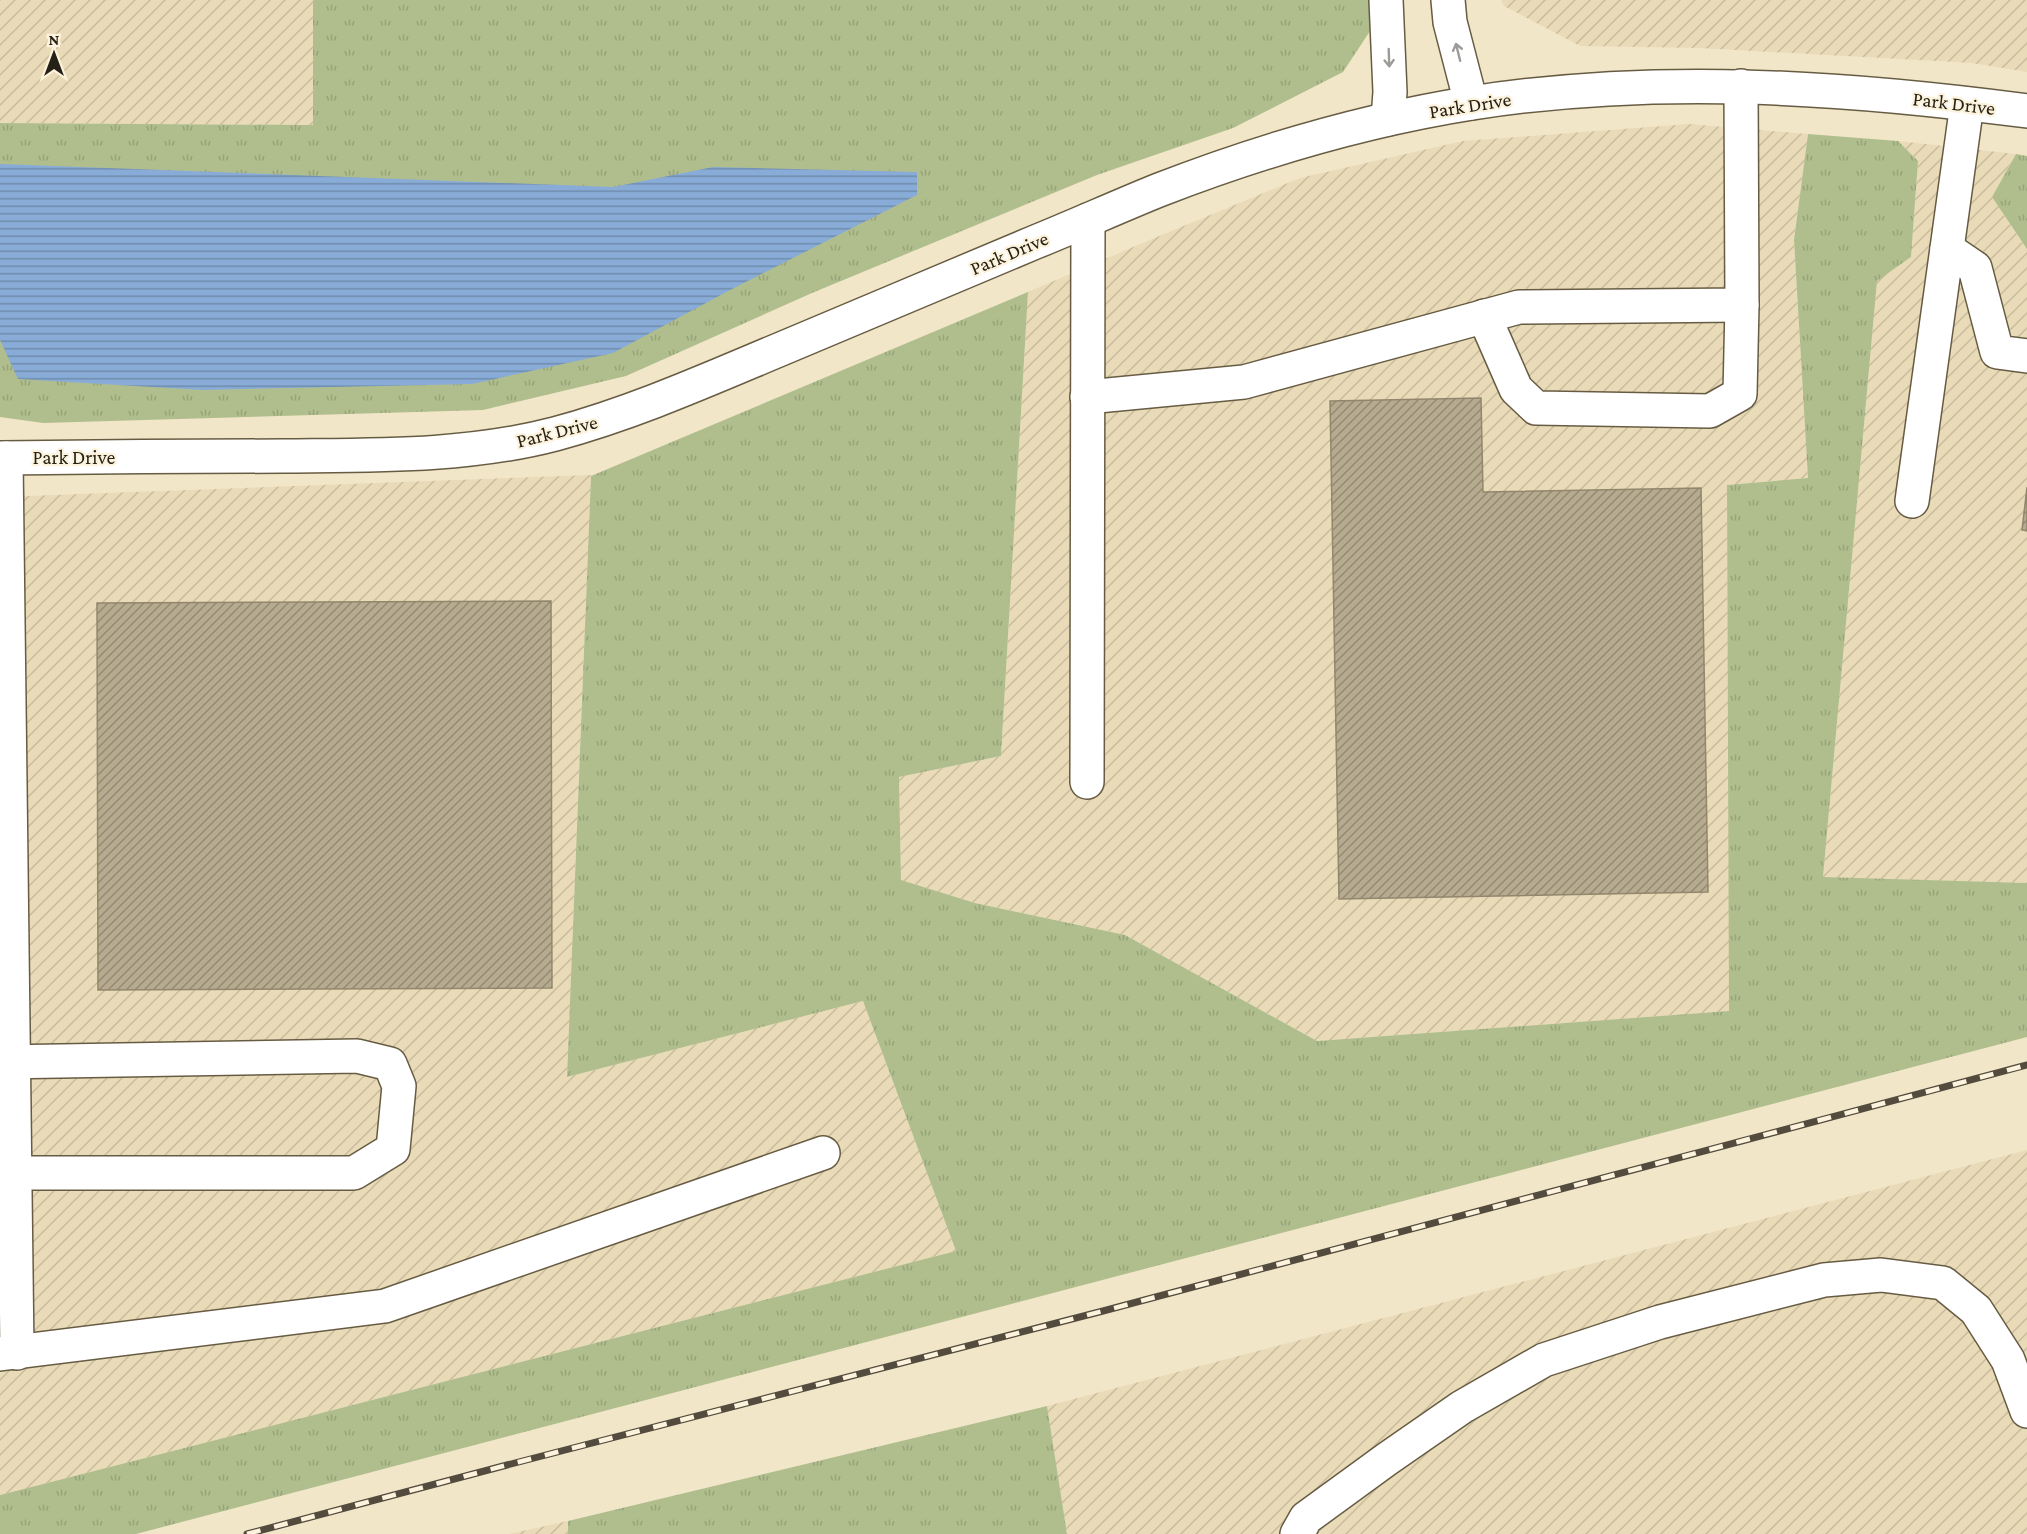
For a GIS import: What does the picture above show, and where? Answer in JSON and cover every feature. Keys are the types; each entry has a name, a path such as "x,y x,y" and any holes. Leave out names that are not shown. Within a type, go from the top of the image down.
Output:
{"street":[{"path":"1386,0 1390,92 1388,119"},
{"path":"1448,0 1450,22 1471,103"},
{"name":"Park Drive","path":"3,458 405,455 479,448 553,435 648,405 1158,191 1259,154 1359,125 1471,103 1552,93 1646,86 1742,86 1848,92 2027,111"},
{"path":"1484,316 1516,389 1536,408 1710,411 1740,394 1742,86"},
{"path":"1912,501 1967,104"},
{"path":"1087,782 1088,220"},
{"path":"1947,249 1975,268 1997,352 2027,356"},
{"path":"1087,397 1244,382 1519,307 1742,305"},
{"path":"3,458 7,1062 15,1173 8,1354 385,1306 823,1153"},
{"path":"7,1062 357,1056 390,1064 399,1086 393,1149 354,1173 15,1173"},
{"path":"1297,1534 1306,1518 1387,1459 1462,1407 1544,1360 1660,1322 1824,1280 1881,1275 1943,1282 1976,1310 2008,1360 2027,1411"}],"shaded area":[{"path":"0,0 313,0 313,125 0,123"},
{"path":"1501,0 2027,0 2027,72 1972,63 1700,48 1580,46 1504,6"},
{"path":"1689,124 1808,134 1794,240 1808,478 1727,485 1730,1011 1317,1041 1125,935 975,903 901,880 899,777 1001,756 1028,292 1300,178 1463,141"},
{"path":"1898,141 2016,154 1992,197 2027,249 2027,883 1823,878 1877,280 1911,257 1918,161"},
{"path":"591,475 567,1077 863,1001 956,1251 0,1495 0,497"},
{"path":"2027,1150 2027,1534 1067,1534 1047,1406"},
{"path":"568,1521 568,1534 509,1534"}],"green space":[{"path":"313,0 1371,0 1372,28 1343,72 1233,128 1097,175 812,293 626,376 483,410 43,423 0,417 0,123 313,125"},
{"path":"1808,134 1898,141 1918,161 1911,257 1877,281 1823,877 2027,883 2027,1037 136,1534 0,1534 0,1495 956,1251 863,1001 567,1077 591,476 1028,292 1001,756 899,777 901,880 975,903 1125,935 1317,1041 1729,1011 1727,485 1808,478 1794,240"},
{"path":"2016,154 2027,156 2027,249 1992,197"},
{"path":"1047,1406 1067,1534 568,1534 568,1521"}],"water":[{"path":"0,164 613,187 713,167 917,172 917,195 730,290 613,353 472,384 202,390 18,379 0,340"}],"building":[{"path":"1481,398 1483,492 1701,488 1708,892 1339,899 1330,401"},
{"path":"2027,487 2027,531 2022,530"},
{"path":"551,601 552,988 98,990 97,603"}],"railway":[{"path":"247,1534 1103,1311 2027,1065"}]}
